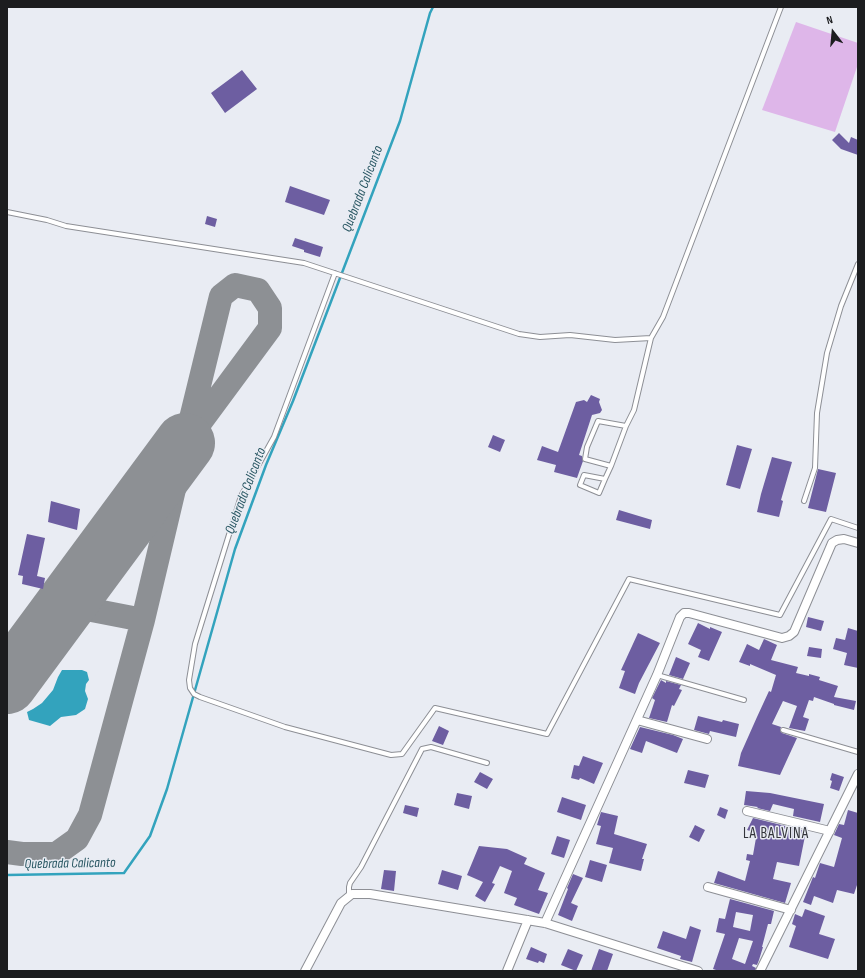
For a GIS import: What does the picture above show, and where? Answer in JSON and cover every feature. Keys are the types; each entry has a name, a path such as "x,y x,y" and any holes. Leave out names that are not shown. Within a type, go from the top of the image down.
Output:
{"street":[{"path":"545,924 657,675 680,617 689,613 782,638 789,636 794,632 832,544 837,540 844,539 858,544"},
{"path":"637,720 707,740"},
{"path":"760,971 858,774"},
{"path":"747,812 830,831"},
{"path":"708,887 790,910"},
{"path":"306,971 341,904 352,894 370,894 528,920 698,971"},
{"path":"507,971 528,920"}],"lane":[{"path":"605,479 584,475 580,485 599,493 611,466 626,426 634,410 650,338 664,318 781,7"},
{"path":"7,212 47,220 66,226 304,263 519,334 540,337 570,334 615,340 650,338"},
{"path":"804,501 815,468 817,413 827,353 842,306 858,264"},
{"path":"336,273 274,436 241,496 195,644 189,680 190,688 194,694 200,697 285,727 390,755 402,754 435,708 548,734 629,579 780,615 831,519 858,528"},
{"path":"611,466 584,459 591,436 598,421 626,426"},
{"path":"657,675 744,700"},
{"path":"783,730 858,752"},
{"path":"349,896 350,883 361,866 422,749 431,747 487,763"}],"shaded area":[{"path":"796,22 858,43 858,64 835,132 762,110"}],"water":[{"path":"62,670 82,670 87,672 89,680 86,684 85,691 88,699 85,709 76,715 61,717 50,726 29,720 27,712 42,703 53,690"}],"building":[{"path":"242,70 257,89 225,113 211,93"},
{"path":"839,133 849,143 851,137 858,140 858,155 841,149 832,140"},
{"path":"290,186 330,200 324,215 285,202"},
{"path":"207,216 217,219 215,227 205,224"},
{"path":"295,238 323,247 320,257 292,246"},
{"path":"591,395 600,399 599,402 602,410 600,413 592,415 579,455 582,456 583,461 577,478 554,472 556,465 537,460 542,446 558,452 576,402 584,400 587,402"},
{"path":"493,435 505,440 500,452 488,447"},
{"path":"737,445 752,449 740,489 726,485"},
{"path":"772,457 792,462 781,500 783,501 779,517 757,512"},
{"path":"818,469 836,473 826,512 808,508"},
{"path":"51,501 80,509 77,530 48,522"},
{"path":"619,510 652,520 650,529 616,520"},
{"path":"27,534 45,538 37,576 45,578 43,589 22,584 23,576 18,575"},
{"path":"808,617 824,621 821,631 806,627"},
{"path":"698,623 710,629 710,627 722,632 709,661 698,657 701,650 688,644"},
{"path":"848,628 858,631 858,668 844,665 847,653 833,649 836,638 845,640"},
{"path":"638,633 660,643 639,683 635,694 619,688 625,671 621,670"},
{"path":"764,639 777,645 771,660 798,667 796,673 820,677 819,680 838,686 834,697 856,701 854,710 834,705 814,697 813,701 809,700 803,717 809,719 805,731 789,728 797,706 783,701 772,724 781,727 780,730 782,733 797,738 780,775 738,766 741,753 769,691 771,692 776,675 750,664 750,666 739,662 747,644 759,650"},
{"path":"809,647 822,649 821,658 807,656"},
{"path":"676,657 690,663 683,679 669,675"},
{"path":"661,680 666,683 666,681 681,685 679,689 682,690 674,706 672,705 667,722 649,718 655,700 652,698"},
{"path":"698,716 722,722 723,720 739,724 736,737 710,731 709,734 694,730"},
{"path":"439,726 449,731 443,745 432,741"},
{"path":"640,727 683,739 677,753 646,741 642,753 630,749"},
{"path":"583,756 603,763 594,784 580,778 579,780 571,778 574,765 579,766"},
{"path":"688,770 709,775 705,788 684,783"},
{"path":"480,772 493,779 487,789 474,782"},
{"path":"832,773 844,777 839,791 830,788"},
{"path":"746,791 770,793 824,804 820,822 793,816 794,809 773,804 770,811 744,805"},
{"path":"457,793 472,796 469,809 454,805"},
{"path":"562,797 586,805 581,820 557,812"},
{"path":"405,805 419,808 417,817 403,813"},
{"path":"720,807 728,810 725,819 717,815"},
{"path":"848,810 858,813 858,882 854,894 837,890 833,903 814,896 811,905 803,902 813,877 815,878 820,863 834,867 842,838 834,835 839,824 844,825"},
{"path":"601,812 618,816 614,834 647,844 642,859 644,859 641,871 609,863 613,848 596,844 601,826 597,825"},
{"path":"753,818 806,831 799,866 777,862 773,879 791,883 785,903 714,883 718,871 745,881 750,861 746,860 747,854 753,855 756,838 751,835 753,832 747,830"},
{"path":"695,825 705,830 699,842 689,837"},
{"path":"557,836 570,840 564,858 551,854"},
{"path":"479,846 507,849 527,858 524,864 545,873 538,890 548,893 539,914 514,905 517,898 504,893 512,871 500,866 492,883 495,884 485,902 475,896 483,882 467,875"},
{"path":"590,860 607,865 602,882 585,877"},
{"path":"384,870 396,871 394,891 381,889"},
{"path":"442,870 462,876 458,890 438,884"},
{"path":"573,874 583,878 571,903 578,906 572,921 558,915"},
{"path":"730,899 774,911 771,924 768,924 757,965 753,964 752,966 756,968 755,971 719,971 713,969 725,934 716,932 719,918 725,919","holes":["736,912 753,915 750,931 733,927","739,938 753,941 745,964 732,959"]},
{"path":"805,909 825,916 819,934 835,939 828,959 789,947 796,926 792,924 795,914 802,917"},
{"path":"690,926 701,930 692,962 680,959 681,956 657,948 663,931 686,939"},
{"path":"531,947 547,954 544,963 539,961 538,963 526,959"},
{"path":"568,949 583,955 576,971 561,965"},
{"path":"599,949 613,954 607,971 591,971"}],"waterway":[{"name":"Quebrada Calicanto","path":"7,875 124,873 150,836 167,789 235,549 266,465 293,401 400,121 430,13 433,7"}],"taxiway":[{"path":"7,852 22,854 56,854 77,839 90,815 143,620 185,443 221,296 235,285 258,290 270,308 270,328 185,443"},
{"path":"66,605 143,620"}],"runway":[{"path":"7,684 185,443"}],"district":[{"name":"LA BALVINA","path":"776,834"}]}
